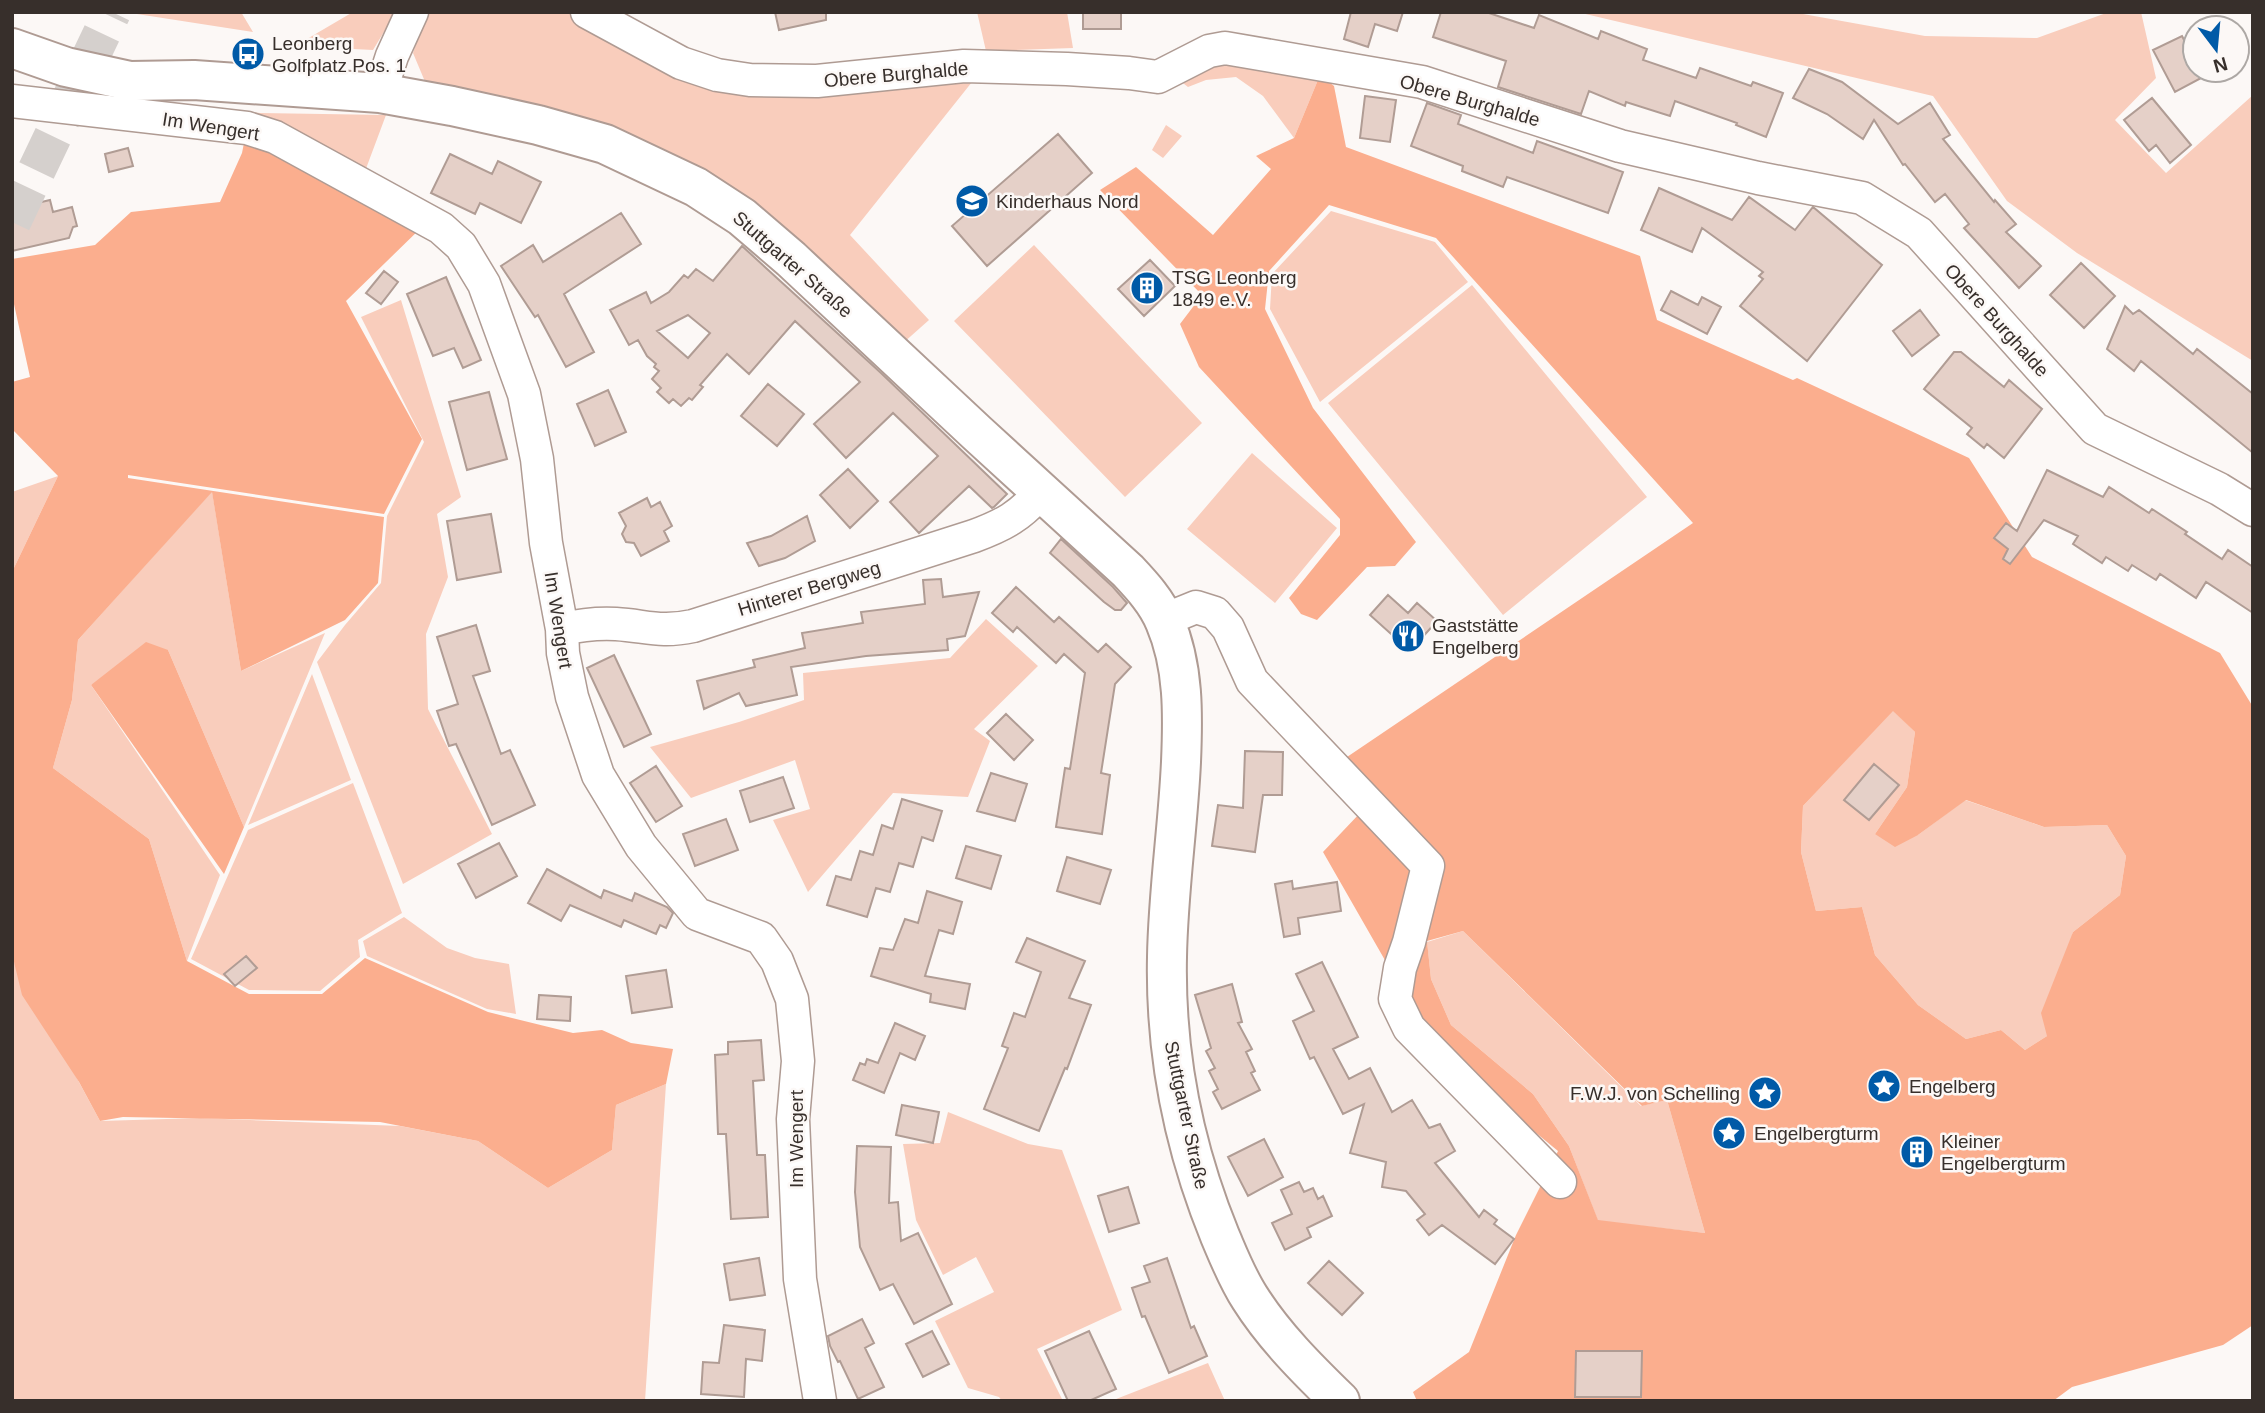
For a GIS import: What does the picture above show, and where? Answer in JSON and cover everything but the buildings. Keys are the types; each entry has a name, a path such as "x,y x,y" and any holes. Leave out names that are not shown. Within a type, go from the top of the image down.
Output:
{"main road":[{"name":"Stuttgarter Straße","path":"12,21 65,40 134,58 194,80"},
{"name":"Stuttgarter Straße","path":"12,48 66,67 130,81 194,80 380,93 538,125 605,144 696,187 743,217 791,258 1128,571 1147,593 1164,620 1175,653 1181,691 1179,802 1167,955 1167,1021 1176,1084 1191,1147 1208,1206 1239,1280 1284,1343 1340,1401"}],"street":[{"path":"380,93 392,56 412,12"},
{"name":"Obere Burghalde","path":"587,12 681,63 717,75 750,80 817,81 964,66 1067,69 1158,77 1209,51 1225,48 1422,82 1620,146 1758,178 1862,198 1919,233 2095,429 2220,489 2253,510"},
{"name":"Im Wengert","path":"12,101 234,126 275,137 441,228 461,246 484,284 524,394 537,459 547,543 562,629 563,653 572,697 598,775 641,846 697,914 761,938 778,961 792,999 798,1060 793,1119 800,1279 820,1401"},
{"name":"Hinterer Bergweg","path":"562,629 591,624 618,624 657,630 693,626 974,537 1016,517 1041,492"},
{"path":"1164,620 1196,607 1216,612 1228,628 1252,681 1428,866 1400,968 1395,999 1409,1028 1560,1182"}],"shaded area":[{"path":"124,12 241,12 253,32"},
{"path":"353,12 396,12 373,50 295,46"},
{"path":"427,12 578,12 778,90 972,82 850,235 929,320 902,344 755,207 426,84 413,53"},
{"path":"977,12 1067,12 1073,48 986,51"},
{"path":"1577,12 1792,12 1925,36 2037,38 2109,12 2141,12 2156,78 2115,120 2166,173 2253,95 2253,361 2077,253 2007,201 1933,96"},
{"path":"1202,58 1320,75 1294,138 1263,96 1236,77 1206,80 1188,87 1179,80"},
{"path":"1320,75 1334,86 1346,147 1640,256 1657,320 1793,380 1797,378 1969,458 2032,557 2220,653 2253,707 2253,1325 2223,1345 2072,1387 2053,1401 1417,1401 1413,1392 1469,1352 1516,1235 1558,1151 1437,1051 1323,852 1380,792 1347,757 1693,523 1436,238 1329,205 1269,271 1265,309 1313,408 1416,542 1395,566 1367,567 1317,620 1301,614 1289,598 1340,535 1340,519 1199,367 1180,324 1202,295 1100,190 1136,167 1213,235 1271,169 1256,156 1294,138","holes":["1893,711 1915,732 1907,787 1875,834 1895,847 1918,835 1966,800 2044,827 2107,825 2126,856 2120,895 2073,932 2041,1013 2047,1036 2025,1050 2001,1030 1966,1039 1918,1005 1875,955 1862,907 1816,911 1801,852 1803,806","1463,931 1642,1106 1667,1100 1705,1233 1598,1220 1569,1146 1533,1094 1451,1025 1431,979 1427,941"]},
{"path":"74,91 260,113 386,115 364,174 256,122"},
{"path":"1166,125 1182,136 1163,158 1152,150"},
{"path":"247,128 425,224 346,301 422,439 384,514 128,475 128,478 384,517 378,583 345,620 241,671 212,492 78,640 72,700 53,768 149,839 187,961 249,994 322,994 365,958 488,1012 573,1033 602,1030 631,1043 673,1049 666,1084 616,1105 612,1150 548,1188 478,1141 380,1122 123,1117 100,1121 79,1082 22,995 14,962 12,907 12,572 58,476 12,429 12,382 30,377 12,295 12,259 95,245 131,212 220,202 242,153"},
{"path":"1331,211 1435,242 1468,282 1320,402 1270,309 1272,274"},
{"path":"1034,245 1202,423 1125,497 954,321"},
{"path":"1472,285 1647,497 1503,615 1328,403"},
{"path":"401,300 461,497 437,514 448,577 426,634 428,709 492,834 403,884 317,662 381,583 387,516 424,442 361,317"},
{"path":"1252,453 1337,528 1275,603 1187,529"},
{"path":"58,476 12,572 12,492"},
{"path":"212,491 241,671 325,633 244,827 168,650 91,685 220,875 187,961 149,839 53,768 72,700 78,640"},
{"path":"986,619 1038,666 974,729 990,741 968,797 893,793 808,892 773,820 810,809 795,760 691,798 650,747 804,700 803,673 950,658"},
{"path":"146,642 168,650 244,827 224,874 91,685"},
{"path":"312,674 351,780 248,825"},
{"path":"1893,710 1915,732 1907,787 1875,834 1918,835 1965,800 2044,827 2107,825 2126,856 2120,895 2073,932 2047,1036 2025,1050 2001,1030 1966,1039 1918,1005 1875,955 1862,907 1816,911 1801,852 1803,806"},
{"path":"353,783 402,913 358,940 360,957 320,991 249,990 191,959 248,830"},
{"path":"12,907 14,962 100,1121 200,1118 400,1126 478,1141 548,1188 612,1150 616,1105 666,1084 645,1401 12,1401"},
{"path":"404,917 447,948 475,958 509,964 516,1014 487,1009 367,956 363,941"},
{"path":"1463,931 1641,1106 1667,1100 1705,1233 1598,1221 1569,1146 1533,1094 1451,1025 1431,979 1427,942"},
{"path":"948,1112 1028,1144 1062,1150 1122,1310 1037,1349 1063,1401 1002,1401 999,1397 968,1388 935,1321 994,1292 976,1257 943,1275 916,1220 903,1144 940,1143"},
{"path":"1208,1363 1225,1401 1111,1401"}],"tunnel":[{"path":"12,222 112,12"}],"place":[{"name":"Leonberg Golfplatz Pos. 1","path":"248,54"},
{"name":"Kinderhaus Nord","path":"972,201"},
{"name":"TSG Leonberg 1849 e.V.","path":"1147,288"},
{"name":"Gaststätte Engelberg","path":"1408,636"},
{"name":"Engelberg","path":"1884,1086"},
{"name":"F.W.J. von Schelling","path":"1765,1093"},
{"name":"Engelbergturm","path":"1729,1133"},
{"name":"Kleiner Engelbergturm","path":"1917,1152"}]}
